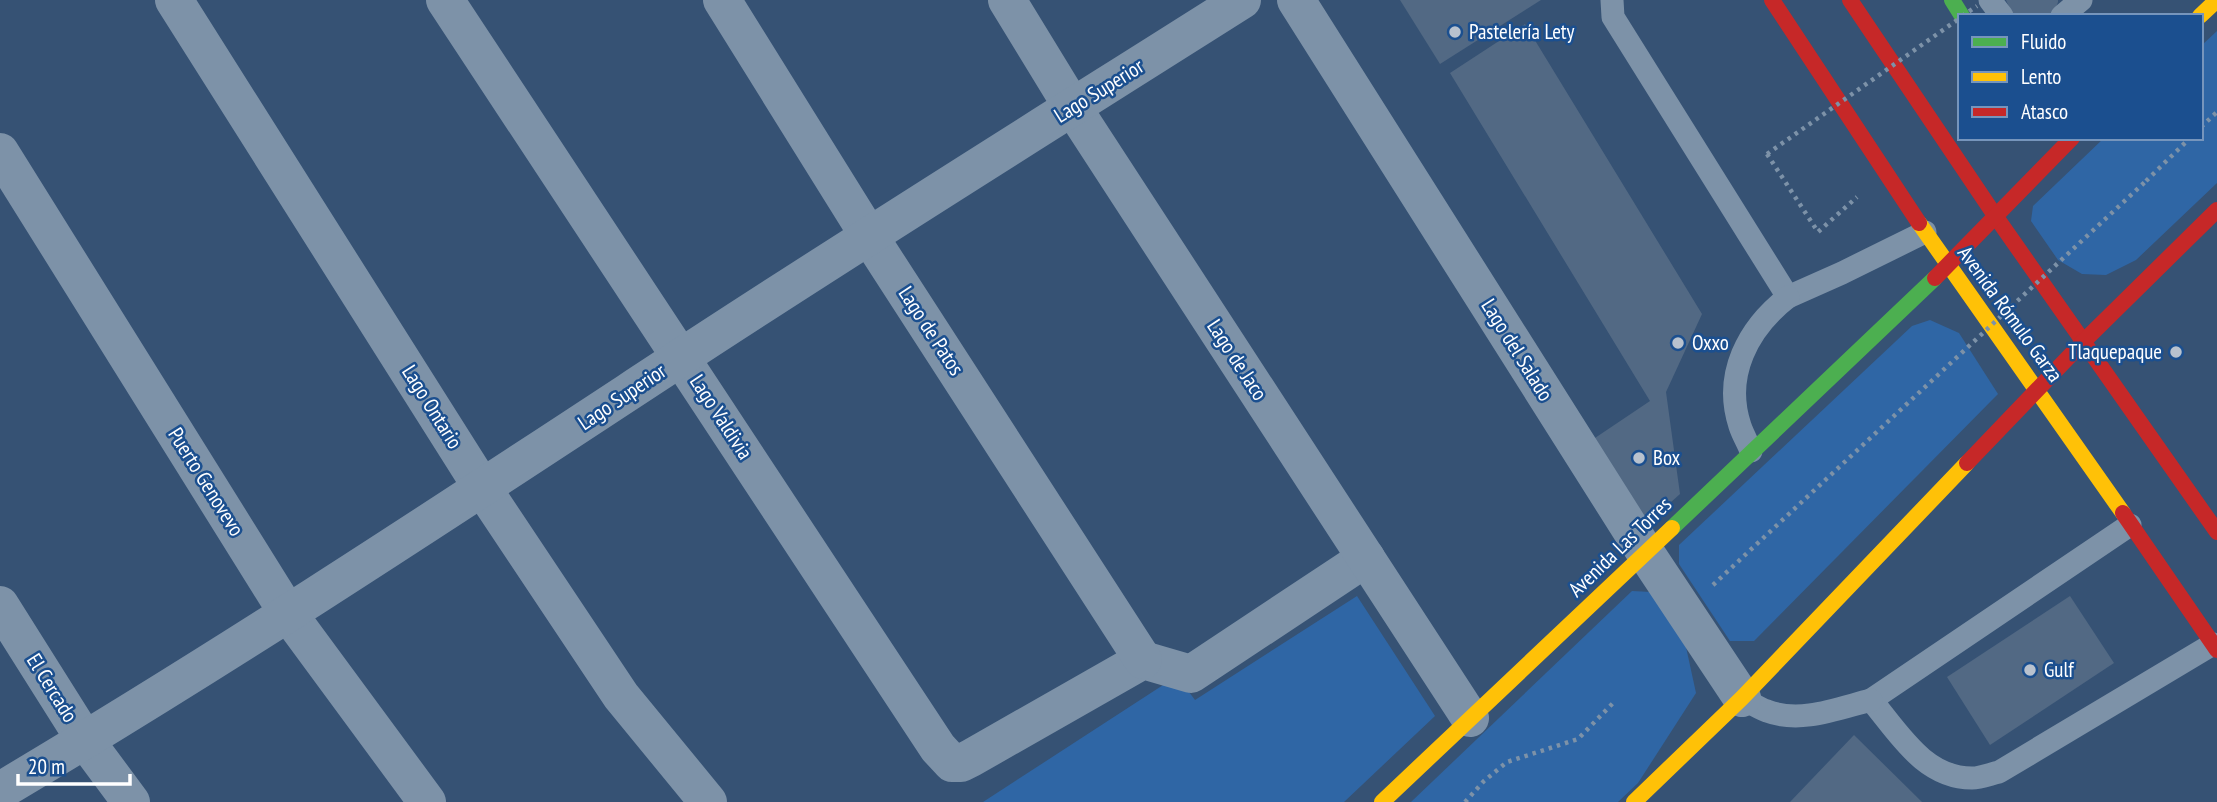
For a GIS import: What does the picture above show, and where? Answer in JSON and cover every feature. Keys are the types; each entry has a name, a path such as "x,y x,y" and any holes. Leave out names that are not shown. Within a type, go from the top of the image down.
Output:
{"street":[{"name":"Lago Ontario","path":"174,0 483,489 621,696 708,802"},
{"name":"Lago Valdivia","path":"444,0 938,748 952,763 961,763 971,758 1143,660"},
{"name":"Lago de Patos","path":"722,0 869,236 1143,660"},
{"name":"Lago de Jaco","path":"1007,0 1073,108 1469,718"},
{"name":"Lago Superior","path":"0,791 483,489 681,357 1242,0"},
{"name":"Lago del Salado","path":"1296,0 1645,552 1742,698"},
{"name":"Avenida Rómulo Garza","path":"1772,0 1925,232 2038,390 2215,647"},
{"name":"Avenida Rómulo Garza","path":"1850,0 1996,217 2217,532"},
{"path":"2202,14 2217,0"},
{"path":"1887,25 1892,63"},
{"name":"Avenida Las Torres","path":"1382,802 1949,265 2070,140"},
{"name":"Puerto Genovevo","path":"0,152 287,612 427,802"},
{"path":"1634,802 1742,698 2084,341 2217,210"},
{"path":"1143,660 1191,674 1366,558"},
{"name":"El Cercado","path":"0,606 85,740 131,802"}],"lane":[{"path":"1612,0 1613,17 1788,297"},
{"path":"2064,14 2081,0"},
{"path":"1983,3 1999,14"},
{"path":"1751,451 1740,426 1735,402 1736,377 1742,351 1768,312 1788,297 1925,232"},
{"path":"1742,698 1767,711 1787,716 1817,714 1871,699 2130,524"},
{"path":"1871,699 1920,759 1938,770 1973,778 1999,772 2215,647"}],"path":[{"path":"1966,14 1983,3"},
{"path":"1886,171 1818,232 1767,154 1958,19"},
{"path":"2203,125 2217,112"},
{"path":"1684,612 2188,140"},
{"path":"1465,802 1484,781 1507,762 1578,739 1615,701"}],"shaded area":[{"path":"2217,31 2217,183 2136,260 2106,275 2082,274 2058,260 2031,221 2033,206 2102,140 2203,140 2203,44"},
{"path":"1930,320 1959,333 1998,394 1754,641 1730,641 1679,564 1679,545 1912,326"},
{"path":"1632,591 1651,592 1686,647 1696,693 1638,783 1618,802 1411,802"},
{"path":"1357,596 1435,716 1344,802 983,802 1177,676 1195,700"}],"building":[{"name":"Pastelería Lety","path":"1400,0 1541,0 1440,64"},
{"path":"2006,0 2058,0 2054,14 2012,14"},
{"path":"1525,24 1702,314 1666,392 1680,494 1641,529 1586,444 1650,401 1450,73"},
{"name":"Gulf","path":"2070,596 2114,663 1990,745 1947,677"},
{"path":"1854,735 1922,802 1790,802"}],"traffic: fast":[{"path":"1952,0 1961,14"},
{"path":"1672,528 1935,278"}],"traffic: slow":[{"path":"2202,14 2217,0"},
{"path":"1919,223 2123,513"},
{"path":"1634,802 1742,698 1967,463"},
{"path":"1382,802 1672,528"}],"traffic: jam":[{"path":"1772,0 1919,223"},
{"path":"1850,0 1996,217 2217,532"},
{"path":"1935,278 2070,140"},
{"path":"1967,463 2084,341 2217,210"},
{"path":"2123,513 2217,650"}],"place":[{"name":"Pastelería Lety","path":"1455,32"},
{"name":"Oxxo","path":"1678,343"},
{"name":"Tlaquepaque","path":"2176,352"},
{"name":"Box","path":"1639,458"},
{"name":"Gulf","path":"2030,670"}]}
